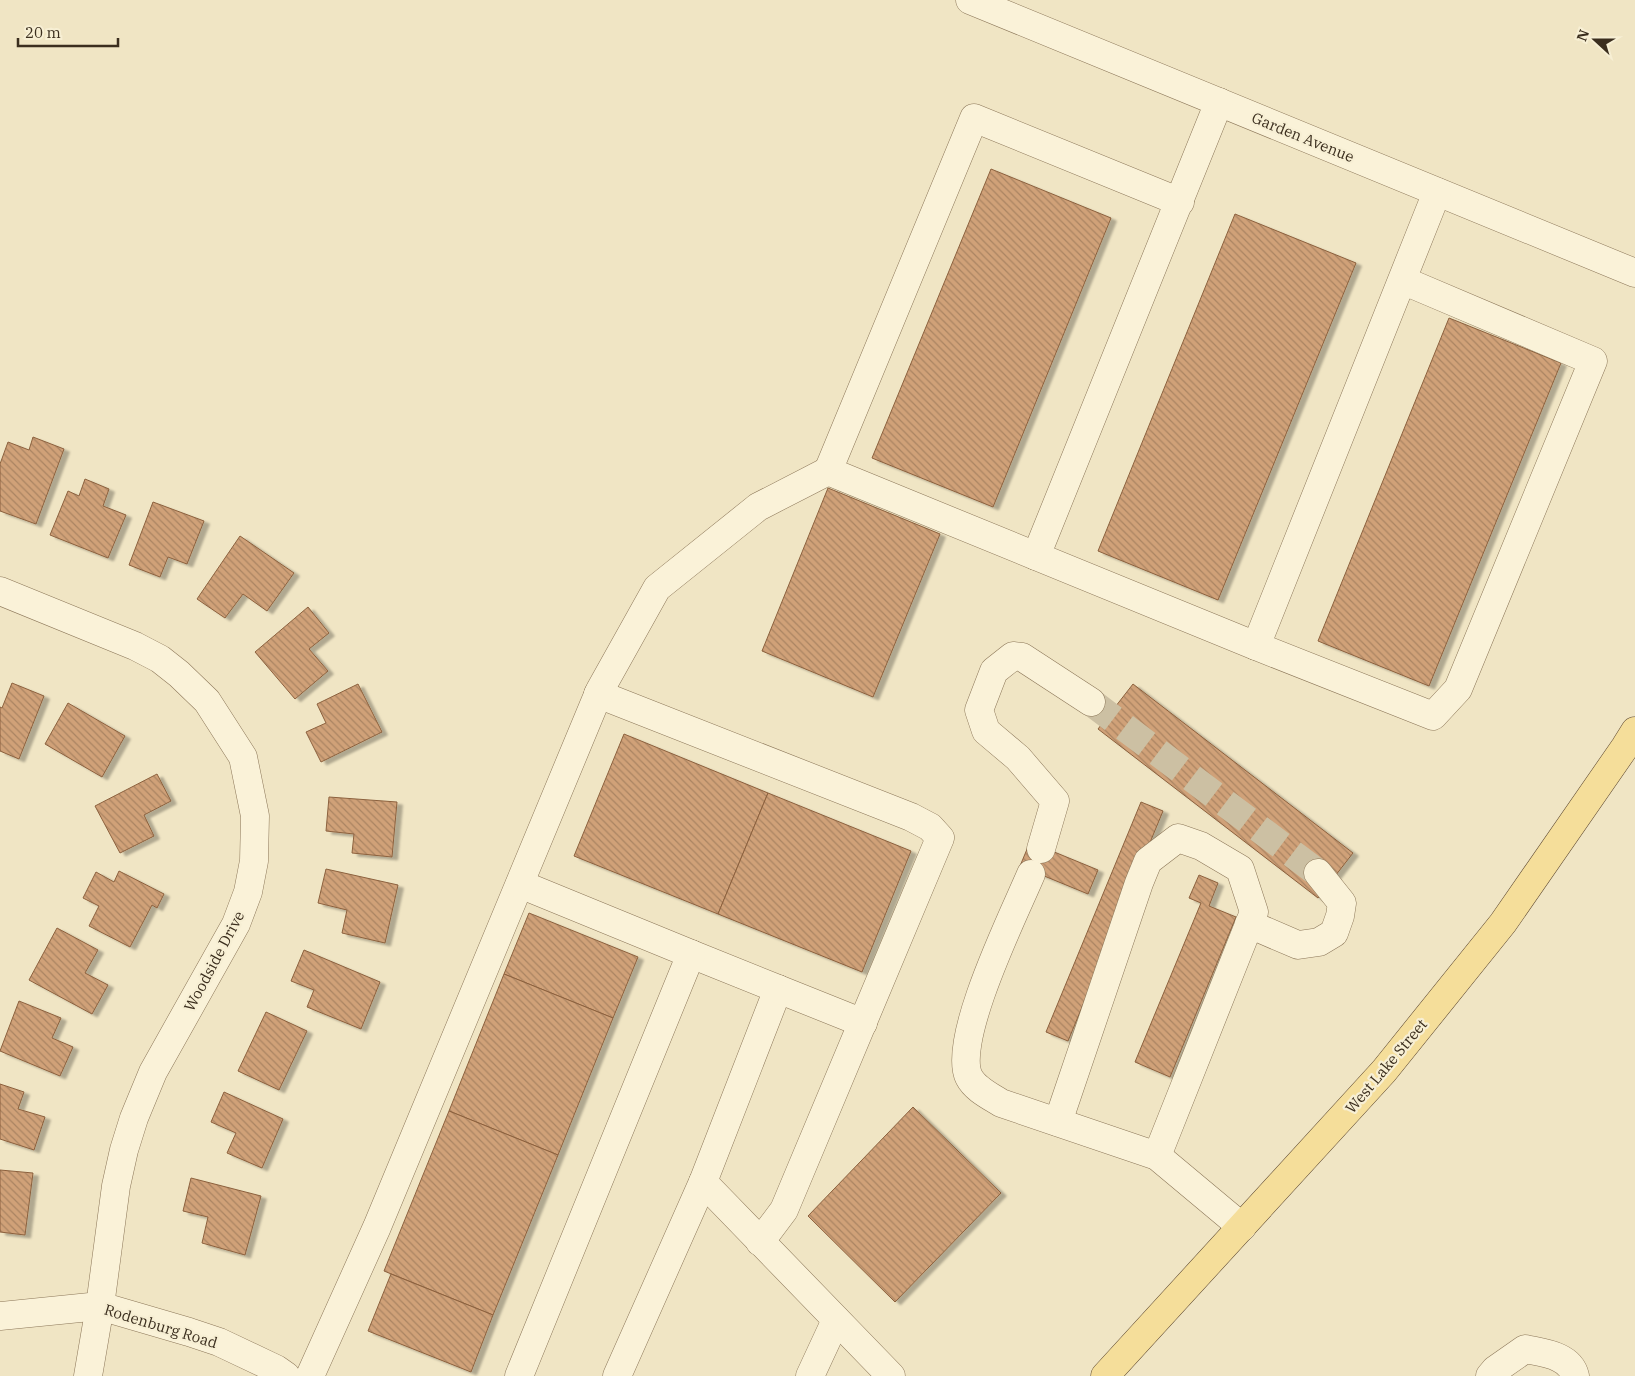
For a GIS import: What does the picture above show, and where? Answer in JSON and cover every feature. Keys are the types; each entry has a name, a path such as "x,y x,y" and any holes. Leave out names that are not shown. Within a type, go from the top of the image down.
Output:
{"main road":[{"name":"West Lake Street","path":"1105,1376 1384,1071 1503,924 1635,731"}],"street":[{"name":"Garden Avenue","path":"970,0 1635,273"},
{"path":"1036,556 1219,102"},
{"path":"310,1376 377,1227 598,694 657,588 758,507 828,471 974,118 1180,202"},
{"path":"1256,646 1437,192"},
{"path":"828,471 1256,646 1433,716 1458,689 1592,361 1402,280"},
{"name":"Woodside Drive","path":"0,591 135,646 160,659 179,674 207,701 243,757 255,816 254,861 248,892 236,924 153,1072 134,1118 124,1150 116,1186 100,1306 88,1376"},
{"path":"1091,702 1022,657 1013,656 994,671 979,710 986,731 1018,758 1055,801 1036,862 980,994 968,1032 966,1059 968,1076 978,1088 1001,1103 1157,1156 1242,1227"},
{"path":"598,694 911,817 930,827 940,838 784,1210 760,1242"},
{"path":"1058,1122 1148,861 1178,838 1201,846 1240,870 1254,912 1157,1156"},
{"path":"1249,924 1298,945 1319,942 1334,932 1340,916 1342,903 1318,874"},
{"path":"520,884 863,1023"},
{"path":"519,1376 691,954"},
{"path":"617,1376 702,1182 778,989"},
{"path":"702,1182 891,1376"},
{"name":"Rodenburg Road","path":"0,1316 100,1306 219,1342 276,1369 286,1376"},
{"path":"810,1376 836,1320"},
{"path":"1490,1376 1495,1370 1525,1349 1555,1355 1573,1369 1575,1376"}],"building":[{"path":"991,169 1111,218 993,507 872,458"},
{"path":"1235,214 1356,263 1218,600 1098,551"},
{"path":"1449,318 1561,363 1429,686 1318,641"},
{"path":"33,437 64,449 36,524 0,511 0,464 8,442 29,450"},
{"path":"85,479 109,489 103,506 126,515 108,558 50,535 68,491 79,496"},
{"path":"828,488 940,534 873,697 762,651"},
{"path":"153,502 204,521 187,564 168,557 160,577 129,565"},
{"path":"240,536 294,573 267,611 243,594 225,618 197,599"},
{"path":"308,607 329,633 309,649 328,671 295,699 255,652"},
{"path":"12,683 44,696 19,759 0,751 0,707 2,708"},
{"path":"358,684 382,732 321,762 306,732 326,723 317,704"},
{"path":"1133,684 1353,853 1318,898 1098,729"},
{"path":"68,703 125,736 102,777 45,744"},
{"path":"624,734 768,793 718,914 574,856"},
{"path":"157,774 171,801 144,815 154,836 120,853 95,806"},
{"path":"768,793 911,851 862,972 718,914"},
{"path":"329,797 397,802 392,857 352,853 354,834 326,831"},
{"path":"1141,802 1163,811 1068,1041 1046,1032"},
{"path":"1030,842 1098,870 1088,894 1020,866"},
{"path":"326,869 398,885 385,943 342,933 347,910 318,903"},
{"path":"119,871 164,894 157,908 152,905 130,947 89,926 99,906 83,898 96,872 114,882"},
{"path":"1199,875 1218,883 1209,906 1236,917 1170,1077 1135,1062 1201,903 1189,898"},
{"path":"529,913 638,957 613,1018 504,974"},
{"path":"57,928 98,950 85,973 108,985 92,1014 29,980"},
{"path":"304,950 380,982 361,1029 307,1007 314,990 291,981"},
{"path":"504,974 613,1018 558,1155 449,1111"},
{"path":"19,1001 61,1018 52,1038 73,1047 60,1076 0,1051"},
{"path":"266,1012 307,1031 279,1090 238,1071"},
{"path":"0,1084 24,1092 18,1109 45,1117 34,1150 0,1139"},
{"path":"224,1092 283,1119 262,1168 227,1153 236,1133 211,1122"},
{"path":"913,1107 1001,1193 895,1302 808,1216"},
{"path":"449,1111 558,1155 493,1315 384,1271"},
{"path":"0,1170 33,1173 25,1235 0,1232"},
{"path":"191,1178 261,1196 245,1255 202,1243 208,1217 183,1211"},
{"path":"391,1274 493,1315 471,1372 368,1331"}],"tunnel":[{"path":"1091,702 1318,873"}]}
